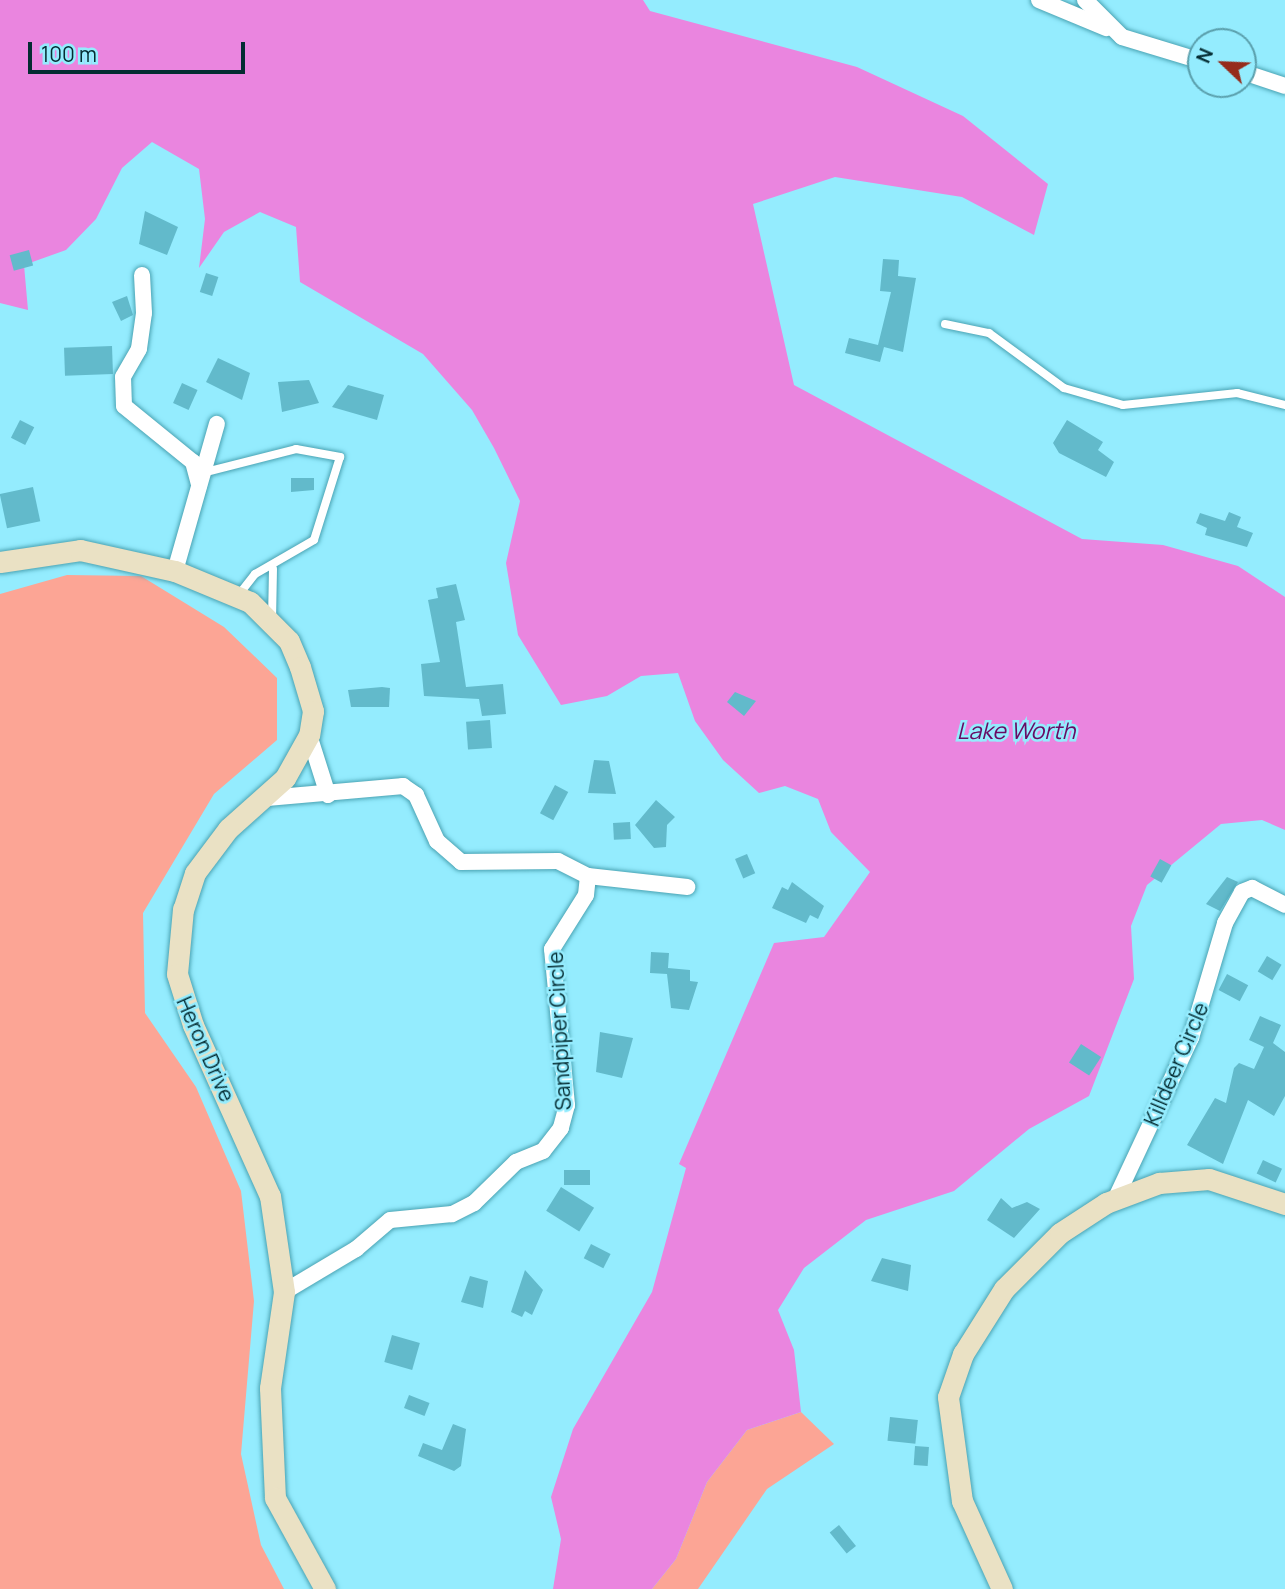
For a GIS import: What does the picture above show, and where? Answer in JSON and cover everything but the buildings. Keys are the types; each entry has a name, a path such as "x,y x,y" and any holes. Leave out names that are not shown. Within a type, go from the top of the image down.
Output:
{"street":[{"path":"1039,0 1112,30 1136,44 1187,57"},
{"path":"1085,0 1112,30"},
{"path":"1257,77 1285,86"},
{"path":"142,275 144,313 139,349 123,377 124,406 193,462 201,479"},
{"path":"175,571 217,424"},
{"path":"0,562 80,550 175,571 238,597 272,621 300,667 313,711 309,735 328,795"},
{"name":"Heron Drive","path":"309,735 267,799 228,829 195,873 183,909 177,974 192,1025 270,1196 284,1292 270,1388 275,1498 325,1589"},
{"path":"267,799 403,786 416,795 438,841 461,862 558,861 588,876 687,887"},
{"name":"Sandpiper Circle","path":"284,1292 356,1249 390,1220 452,1214 474,1203 516,1163 543,1151 561,1128 567,1105 552,949 586,895 588,876"},
{"name":"Killdeer Circle","path":"1115,1200 1191,1038 1225,923 1242,892 1252,888 1285,905"},
{"path":"1002,1589 962,1501 948,1397 964,1354 1004,1289 1060,1233 1115,1200 1159,1184 1209,1180 1285,1204"}],"lane":[{"path":"945,324 989,333 1064,388 1123,405 1237,393 1285,405"},
{"path":"201,479 296,449 340,457 314,540 273,569 255,574 238,597"},
{"path":"272,621 273,569"}],"shaded area":[{"path":"67,575 141,576 224,627 277,678 277,740 214,794 143,913 145,1013 196,1087 241,1191 254,1301 241,1454 261,1545 284,1589 0,1589 0,594"},
{"path":"801,1412 834,1444 767,1489 698,1589 652,1589 676,1559 707,1482 747,1430"}],"water":[{"name":"Lake Worth","path":"0,0 643,0 650,11 857,67 963,116 1048,184 1034,235 962,197 835,177 753,204 794,385 1082,539 1163,545 1238,566 1285,597 1285,830 1262,820 1221,824 1147,885 1131,926 1134,979 1089,1096 1029,1129 954,1191 866,1220 804,1268 778,1310 794,1350 801,1412 747,1430 707,1482 676,1559 652,1589 553,1589 561,1539 551,1497 573,1429 652,1292 686,1168 679,1164 774,943 824,937 870,872 831,832 818,799 785,786 759,793 723,760 695,721 678,673 641,676 607,696 561,705 518,635 506,563 520,501 494,448 472,410 423,354 300,282 296,227 260,212 224,232 199,268 205,219 199,169 152,142 122,168 96,219 66,250 24,265 28,310 0,303"}]}
